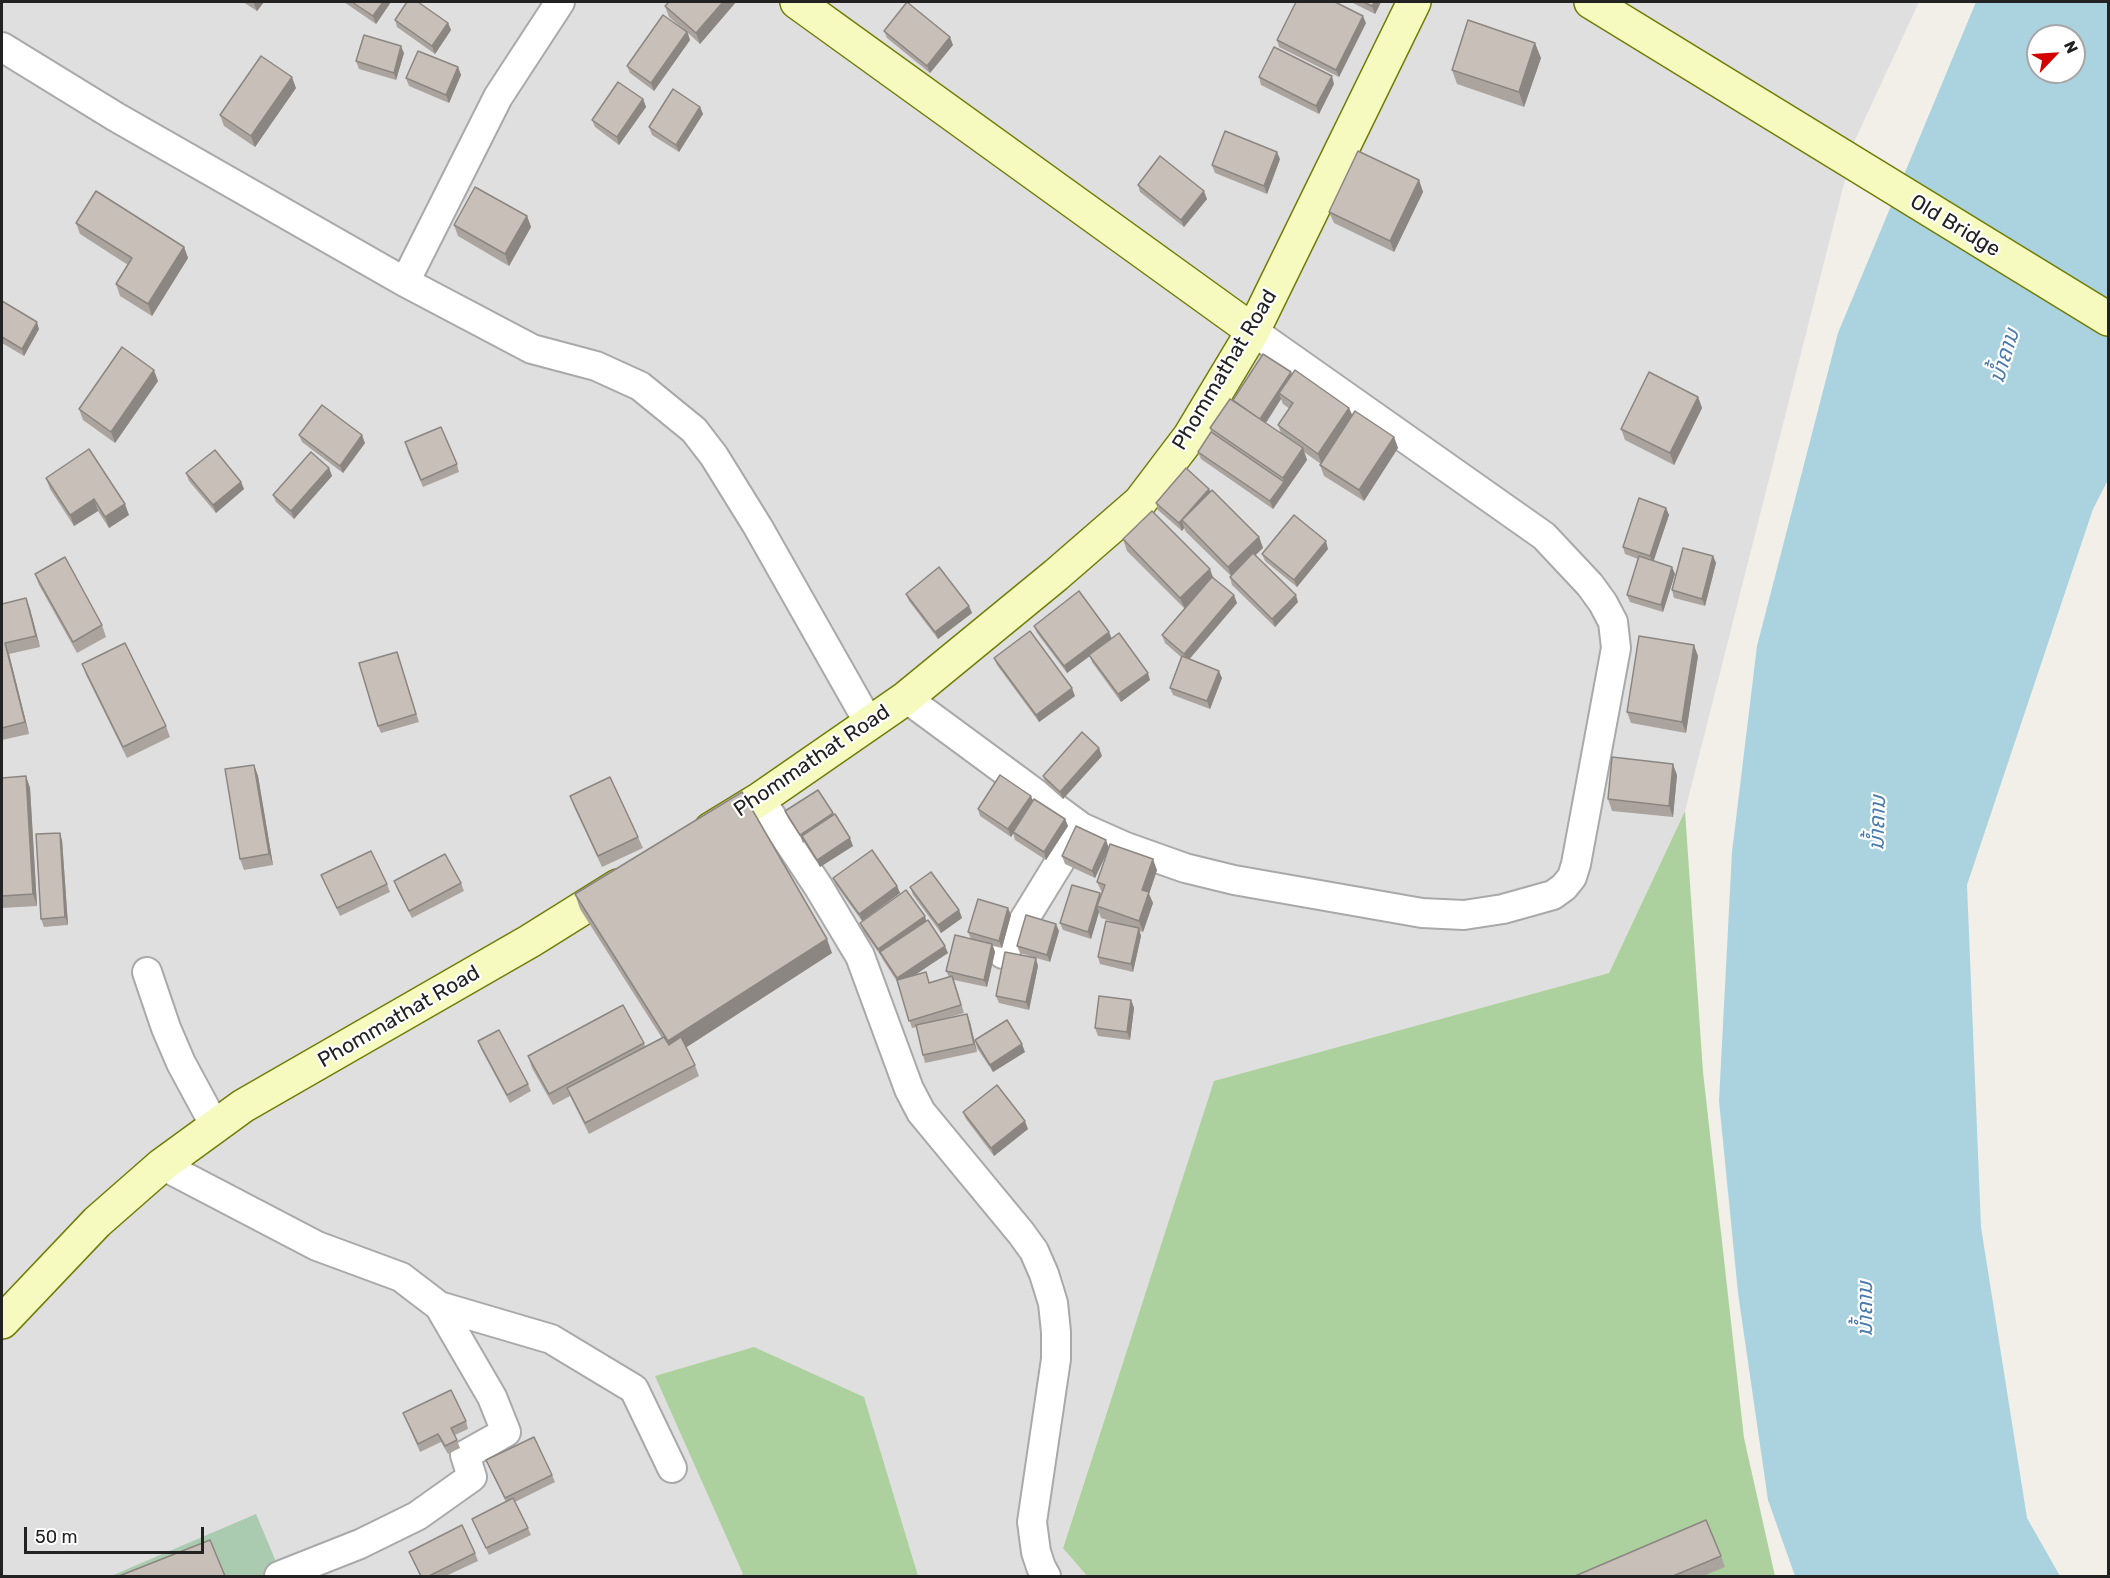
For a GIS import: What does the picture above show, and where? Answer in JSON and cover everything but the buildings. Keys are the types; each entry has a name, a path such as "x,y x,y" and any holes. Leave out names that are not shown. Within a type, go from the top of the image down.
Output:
{"street":[{"path":"405,282 498,97 560,2"},
{"path":"796,2 1253,332 1545,536 1590,585 1603,603 1612,622 1616,648 1572,877 1553,895 1503,909 1464,915 1422,913 1234,880 1185,868 1126,847 1081,826 906,698"},
{"name":"Phommathat Road","path":"688,843 760,799 906,698 1056,575 1140,502 1190,436 1253,332 1414,2"},
{"name":"Old Bridge","path":"1591,2 2109,319"},
{"path":"2,47 116,117 405,282 532,349 596,366 639,386 694,430 714,456 758,527 869,723"},
{"path":"760,799 818,886 860,956 909,1089 921,1112 1021,1233 1034,1251 1044,1274 1053,1303 1056,1359 1032,1522 1036,1552 1046,1576"},
{"path":"1003,954 1081,826"},
{"name":"Phommathat Road","path":"2,1322 97,1222 162,1165 243,1106 530,942 639,873"},
{"path":"147,972 166,1028 181,1063 215,1126"},
{"path":"162,1165 317,1246 400,1277 439,1306 551,1339 634,1389 672,1468"},
{"path":"279,1576 360,1544 417,1515 472,1477 465,1455 506,1432 492,1397 439,1306"}],"shaded area":[{"path":"2,2 1919,2 1855,140 1685,811 1609,973 1214,1082 1063,1547 1087,1576 2,1576"}],"green space":[{"path":"1685,811 1703,1072 1744,1438 1775,1576 1087,1576 1063,1548 1214,1081 1609,973"},
{"path":"754,1347 864,1397 918,1576 740,1576 743,1574 655,1376"},
{"path":"256,1514 282,1576 111,1576"}],"water":[{"name":"ນ້ຳຄານ","path":"1976,2 2108,2 2108,480 2093,509 1967,885 1981,1227 2027,1518 2060,1576 1795,1576 1768,1500 1738,1293 1719,1101 1732,852 1757,646 1838,333"}]}
